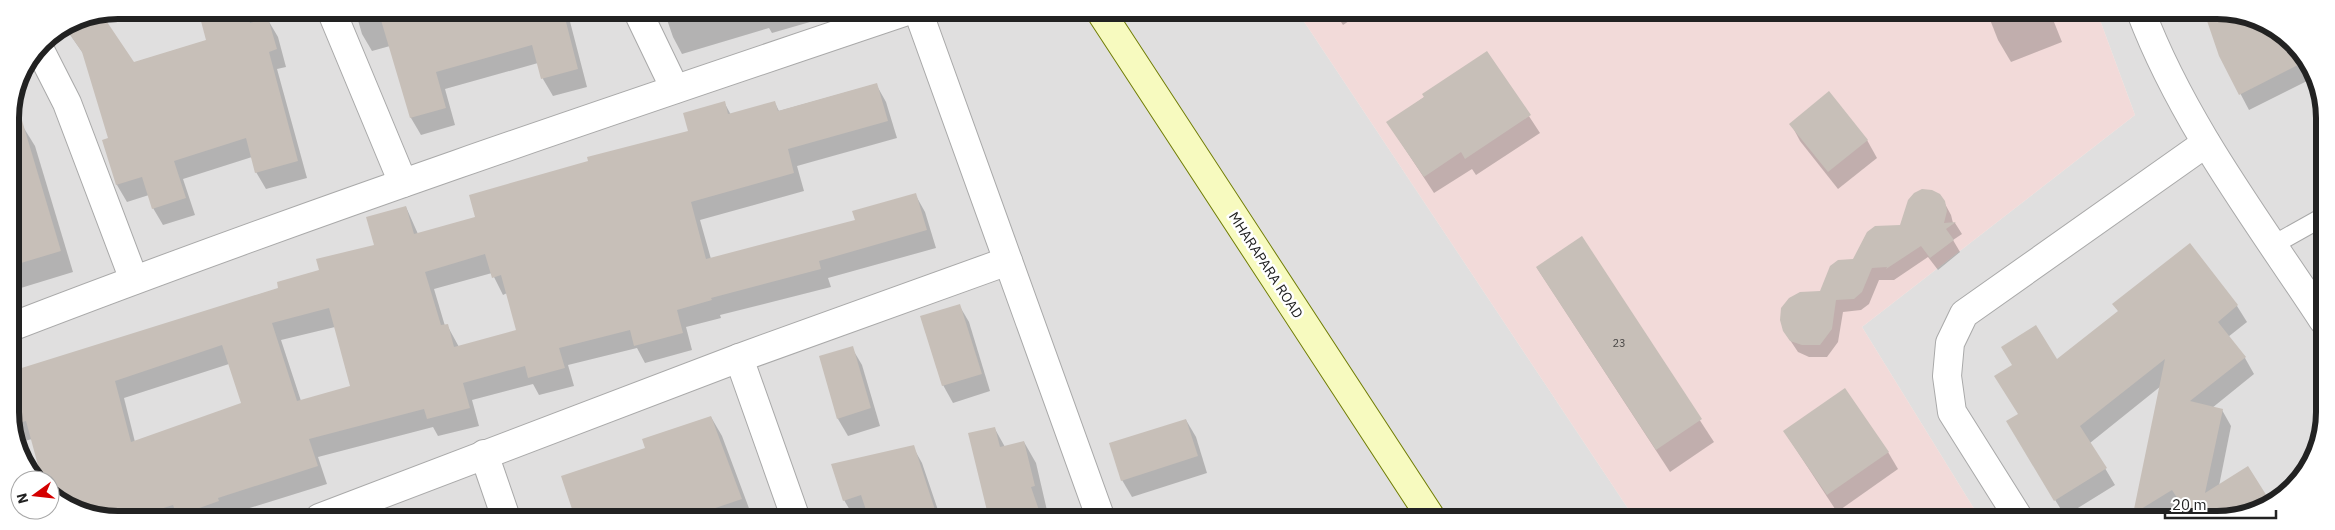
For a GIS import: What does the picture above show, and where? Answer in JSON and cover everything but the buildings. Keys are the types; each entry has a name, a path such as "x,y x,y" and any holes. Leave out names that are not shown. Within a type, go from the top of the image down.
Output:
{"main road":[{"name":"MHARAPARA ROAD","path":"1105,19 1427,511"}],"street":[{"path":"335,19 403,183"},
{"path":"641,19 675,89"},
{"path":"19,324 134,280 403,183 883,19"},
{"path":"921,19 1098,511"},
{"path":"2144,19 2153,44 2206,143 2316,310"},
{"path":"42,54 67,103 134,280"},
{"path":"2014,511 1952,412 1946,376 1950,343 1964,314 2206,143"},
{"path":"337,511 739,358 1008,262"},
{"path":"739,358 793,511"},
{"path":"484,454 504,511"}],"lane":[{"path":"2273,245 2316,221"}],"shaded area":[{"path":"111,19 1302,19 1630,511 117,511 86,506 60,493 60,470 37,470 35,467 24,444 19,419 19,111 26,80 35,63 43,52 57,39 80,26"},
{"path":"1302,19 2100,19 2135,115 1862,327 1975,511 1630,511"},
{"path":"2100,19 2218,19 2237,21 2261,29 2278,39 2296,57 2303,68 2311,86 2316,111 2316,419 2309,450 2300,467 2283,487 2255,504 2237,509 2224,511 1975,511 1862,327 2135,115"}]}
